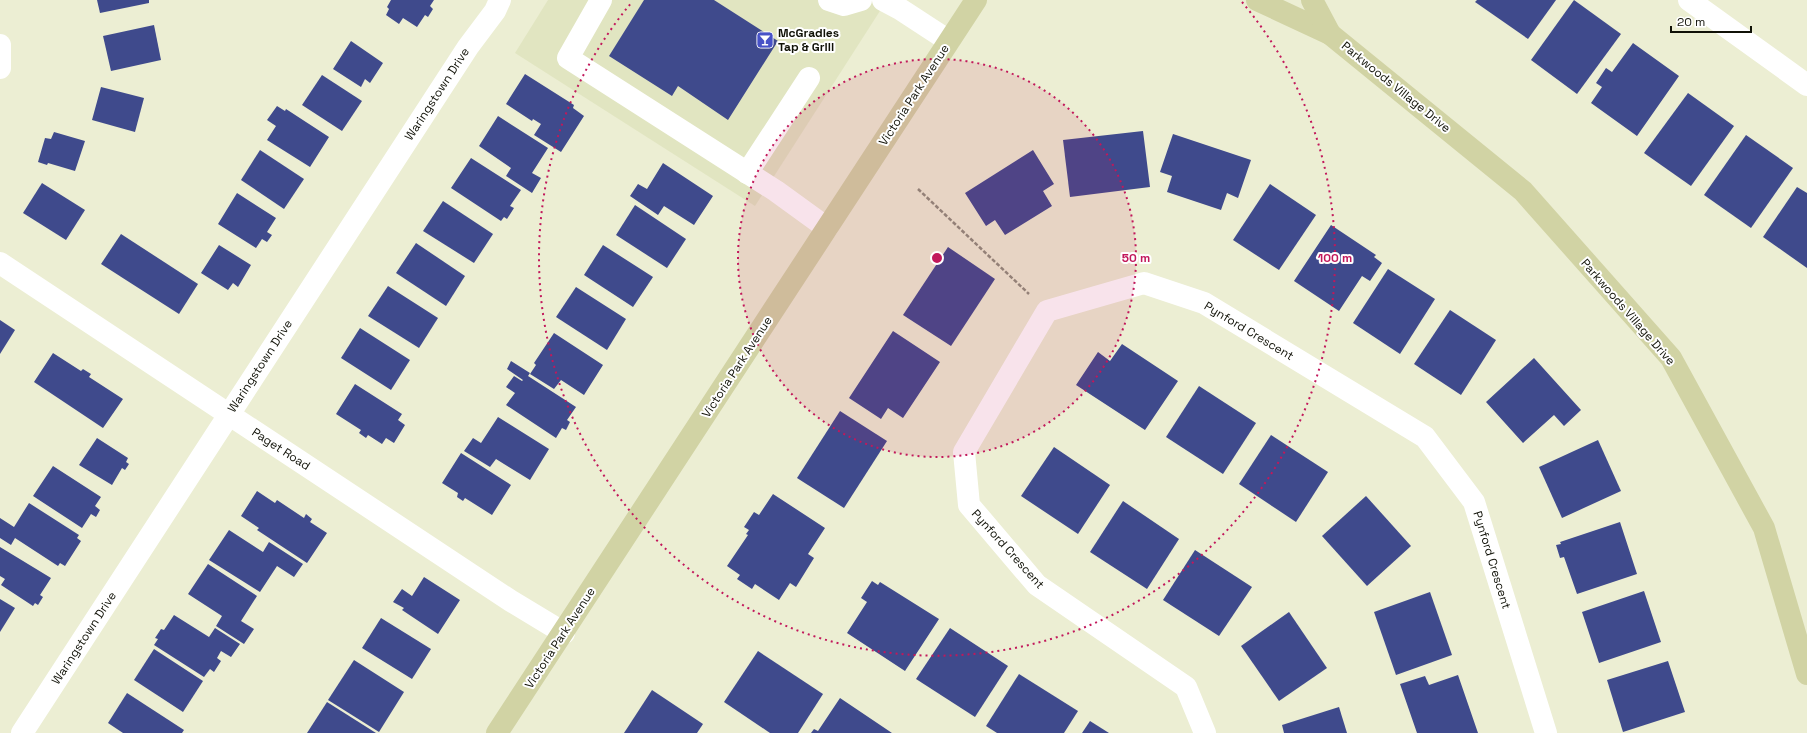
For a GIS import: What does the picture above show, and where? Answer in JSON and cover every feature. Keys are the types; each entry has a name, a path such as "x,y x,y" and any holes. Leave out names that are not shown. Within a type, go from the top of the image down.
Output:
{"main road":[{"name":"Victoria Park Avenue","path":"497,733 976,0"},
{"name":"Parkwoods Village Drive","path":"1257,0 1330,34 1523,191 1670,358 1764,528 1807,674"},
{"name":"Parkwoods Village Drive","path":"1312,0 1330,34"}],"street":[{"name":"Waringstown Drive","path":"22,733 468,47 495,11 500,0"},
{"path":"601,0 568,58 747,173 828,228"},
{"path":"829,0 844,5 861,0"},
{"path":"883,0 900,9 949,41"},
{"path":"1689,0 1807,85"},
{"path":"0,45 0,68"},
{"path":"747,173 809,78"},
{"name":"Paget Road","path":"0,263 511,601 564,632"},
{"name":"Pynford Crescent","path":"1206,733 1186,686 1037,585 969,505 964,452 1047,311 1144,283 1204,303 1425,437 1474,502 1546,733"}],"path":[{"path":"918,189 1047,311"}],"shaded area":[{"path":"548,0 887,0 755,206 515,53"}],"building":[{"path":"97,0 149,0 149,3 100,13"},
{"path":"391,0 434,0 430,6 433,9 428,17 425,15 417,27 403,18 399,24 386,15 389,9 387,7"},
{"path":"644,0 714,0 778,41 728,120 678,86 672,96 609,56"},
{"path":"1477,0 1556,0 1528,39 1475,2"},
{"path":"1574,0 1621,34 1577,94 1531,60"},
{"path":"154,25 161,60 111,71 103,36"},
{"path":"351,41 383,63 370,83 365,79 361,87 333,69"},
{"path":"1633,43 1679,76 1637,136 1591,103 1602,87 1596,83 1606,68 1612,72"},
{"path":"525,74 574,105 573,108 584,116 561,152 534,135 541,124 533,119 532,121 506,104"},
{"path":"322,75 362,101 342,131 302,105"},
{"path":"101,87 144,98 135,132 92,120"},
{"path":"1688,93 1734,126 1691,186 1644,153"},
{"path":"277,106 285,111 286,109 329,137 310,167 267,140 276,126 267,120"},
{"path":"498,116 548,148 532,173 541,178 532,193 506,176 511,168 479,146"},
{"path":"1143,131 1150,187 1070,197 1063,140"},
{"path":"54,132 85,141 75,171 48,163 47,165 38,162 45,138 51,139"},
{"path":"1173,134 1251,160 1238,198 1227,193 1221,210 1167,192 1172,176 1160,172"},
{"path":"1746,135 1793,168 1751,228 1704,195"},
{"path":"260,150 304,179 284,209 241,180"},
{"path":"1033,150 1054,184 1043,191 1052,206 1005,235 995,220 986,226 965,193"},
{"path":"471,158 521,190 510,206 514,208 507,219 504,217 501,221 451,188"},
{"path":"663,163 713,196 694,225 664,206 658,215 630,196 638,184 647,189"},
{"path":"42,183 85,210 66,240 23,213"},
{"path":"1270,184 1316,215 1279,270 1233,240"},
{"path":"1797,187 1807,193 1807,268 1763,237"},
{"path":"237,193 276,218 267,232 272,235 267,242 262,239 256,248 218,224"},
{"path":"443,201 493,234 474,263 423,231"},
{"path":"635,205 686,239 667,268 616,235"},
{"path":"1331,225 1376,255 1374,257 1382,263 1370,281 1362,276 1339,311 1294,281"},
{"path":"121,234 198,284 179,314 101,264"},
{"path":"416,243 465,276 446,306 396,273"},
{"path":"219,245 251,265 238,287 233,283 228,290 201,273"},
{"path":"603,245 653,277 633,307 584,275"},
{"path":"948,247 995,279 951,346 903,315"},
{"path":"1388,269 1435,299 1400,354 1353,323"},
{"path":"388,286 438,318 419,348 368,316"},
{"path":"576,287 626,319 607,350 556,317"},
{"path":"1450,310 1496,340 1461,395 1414,364"},
{"path":"0,320 15,330 0,354"},
{"path":"360,328 410,360 391,390 341,358"},
{"path":"893,331 940,362 903,418 888,408 881,419 849,398"},
{"path":"554,333 603,365 584,395 561,380 554,389 530,374 536,365 534,363"},
{"path":"1122,344 1178,381 1145,430 1076,385 1098,352 1110,361"},
{"path":"53,353 81,371 83,369 91,374 89,377 123,399 103,428 34,382"},
{"path":"1534,358 1581,410 1564,426 1554,415 1523,443 1486,402"},
{"path":"511,361 530,373 528,376 576,407 567,420 570,422 566,430 562,428 556,438 506,405 515,393 506,387 514,376 522,381 523,380 507,369"},
{"path":"355,384 402,414 398,420 405,425 394,443 386,438 382,444 368,435 366,438 359,433 361,430 336,414"},
{"path":"1199,386 1256,423 1223,474 1166,437"},
{"path":"840,411 887,441 844,508 797,478"},
{"path":"498,417 549,449 530,480 496,459 490,467 464,451 473,438 481,443"},
{"path":"1271,435 1328,472 1296,522 1239,484"},
{"path":"97,438 128,458 126,462 129,464 125,470 122,468 112,485 79,465"},
{"path":"1598,440 1621,491 1562,518 1539,467"},
{"path":"1054,447 1110,485 1078,534 1021,496"},
{"path":"461,453 511,485 492,515 465,498 463,501 457,497 458,493 442,483"},
{"path":"53,466 101,497 95,506 100,510 96,517 91,514 82,528 33,496"},
{"path":"257,491 275,503 277,500 304,518 306,514 312,519 310,522 327,533 307,563 257,530 259,528 241,516"},
{"path":"773,494 825,528 808,554 814,558 796,587 790,583 779,600 755,584 752,589 737,579 740,575 727,566 748,535 746,534 749,530 744,527 754,512 759,515"},
{"path":"1366,496 1411,546 1367,586 1322,536"},
{"path":"1123,501 1179,539 1147,589 1090,552"},
{"path":"29,503 79,535 77,538 81,541 65,566 60,563 58,566 15,538 11,545 0,538 0,518 14,527"},
{"path":"1620,522 1637,574 1577,594 1564,557 1560,558 1556,545 1561,544 1560,542"},
{"path":"229,530 263,552 269,542 303,564 294,577 277,566 260,592 209,560"},
{"path":"0,547 51,578 40,595 43,597 38,605 35,603 33,606 1,585 5,579 0,576"},
{"path":"1195,550 1252,587 1219,636 1163,600"},
{"path":"208,564 257,596 241,621 254,629 244,644 216,626 222,616 188,594"},
{"path":"424,577 460,600 438,634 402,610 404,608 393,602 402,589 412,596"},
{"path":"872,581 878,585 880,582 939,619 905,671 847,633 867,602 861,598"},
{"path":"1644,591 1661,642 1599,663 1582,612"},
{"path":"1430,592 1452,655 1396,675 1374,612"},
{"path":"0,599 15,608 0,632"},
{"path":"1289,612 1327,668 1279,701 1241,646"},
{"path":"174,615 209,637 215,628 240,644 231,657 221,651 217,658 221,661 214,672 210,669 204,677 154,645 158,639 155,638 161,629 164,630"},
{"path":"381,618 431,649 412,679 362,648"},
{"path":"950,628 1008,666 975,717 916,679"},
{"path":"154,649 203,681 183,712 134,680"},
{"path":"758,651 823,694 798,733 770,733 724,702"},
{"path":"354,660 404,692 379,732 328,700"},
{"path":"1668,661 1685,712 1623,732 1607,680"},
{"path":"1019,674 1078,711 1064,733 997,733 986,726"},
{"path":"1458,675 1478,733 1417,733 1400,684 1425,676 1429,685"},
{"path":"652,690 703,724 697,733 624,733"},
{"path":"127,693 184,730 182,733 123,733 108,723"},
{"path":"840,698 892,733 811,733 814,729 818,731"},
{"path":"327,702 376,733 307,733"},
{"path":"1339,707 1347,733 1284,733 1282,725"},
{"path":"1090,721 1109,733 1082,733"}],"place":[{"name":"McGradies Tap & Grill","path":"765,40"}]}
